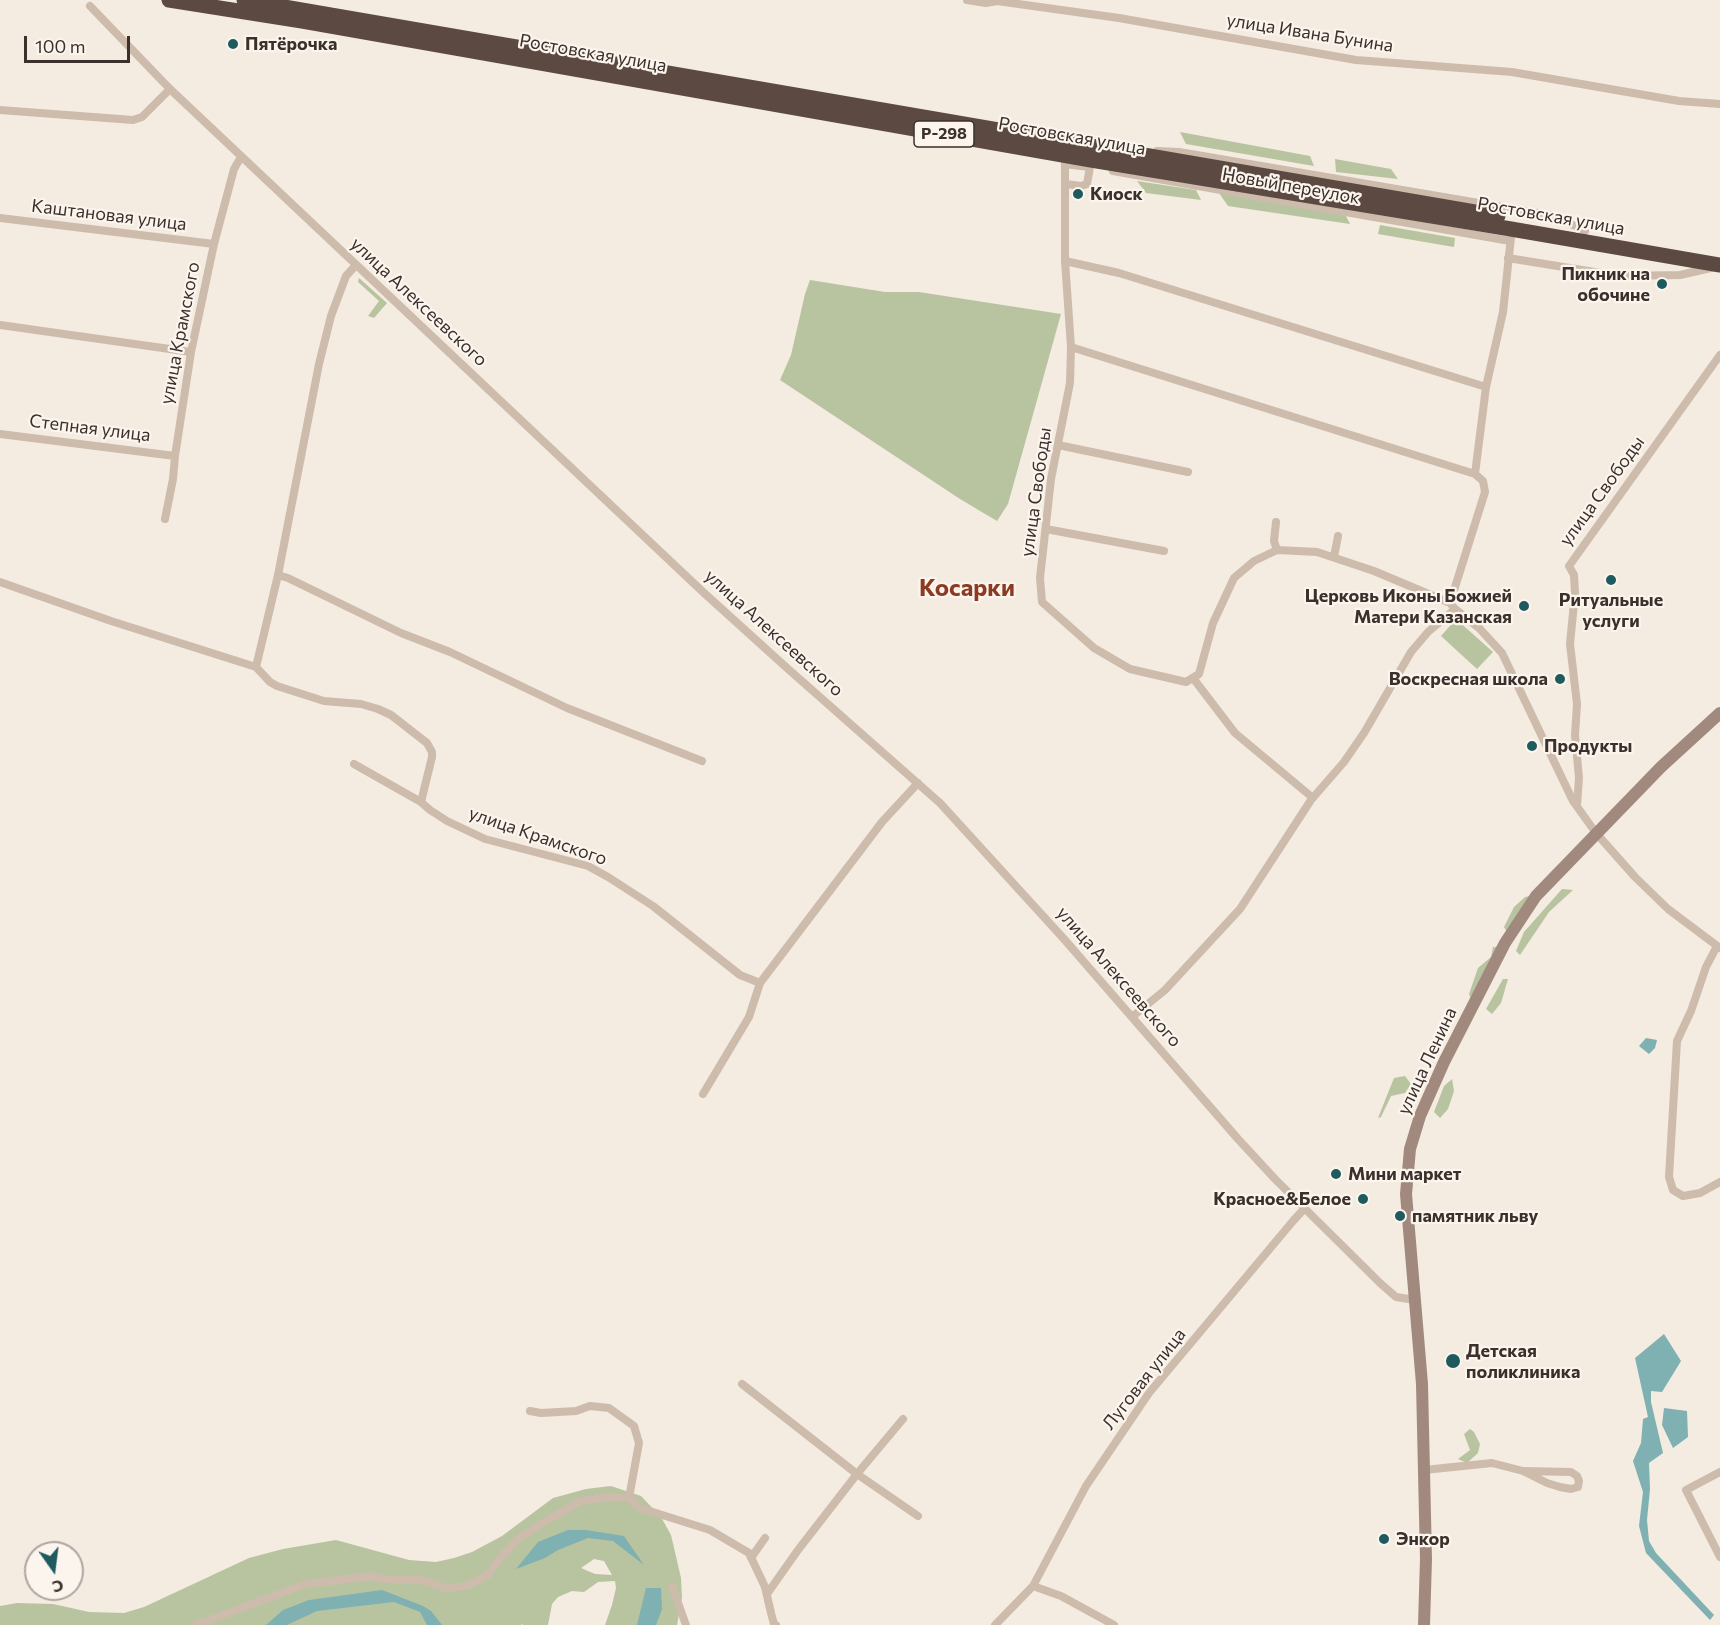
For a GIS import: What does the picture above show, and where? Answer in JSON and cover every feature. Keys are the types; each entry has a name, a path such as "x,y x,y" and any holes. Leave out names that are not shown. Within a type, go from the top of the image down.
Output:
{"highway":[{"name":"Ростовская улица","path":"169,0 302,21 1066,154 1106,149 1720,255"},
{"name":"Ростовская улица","path":"244,0 1511,235 1720,265"}],"main road":[{"name":"улица Ленина","path":"1424,1625 1426,1559 1422,1384 1406,1194 1410,1149 1419,1116 1505,943 1536,896 1661,767 1720,713"}],"street":[{"name":"улица Ивана Бунина","path":"967,0 986,3 997,1 1119,18 1356,60 1512,72 1679,101 1720,104"},
{"name":"улица Алексеевского","path":"89,2 170,90 720,608 940,803 1238,1139 1304,1209 1396,1297 1415,1300"},
{"path":"0,110 133,120 142,117 170,90"},
{"name":"Новый переулок","path":"1066,154 1090,167 1511,235"},
{"name":"улица Свободы","path":"1066,154 1065,261 1071,347 1070,383 1052,479 1040,578 1042,602 1094,648 1130,669 1186,682 1193,678"},
{"name":"улица Крамского","path":"165,519 191,352 214,244 234,169 241,157"},
{"path":"1066,184 1081,186 1087,184 1090,167"},
{"name":"Каштановая улица","path":"0,218 214,244"},
{"path":"1475,474 1486,387 1503,312 1511,235"},
{"name":"Ростовская улица","path":"1508,258 1619,276 1680,275 1708,270 1720,265"},
{"path":"1065,261 1119,273 1486,387"},
{"path":"256,667 278,575 321,354 331,316 346,276 356,265"},
{"path":"0,325 191,352"},
{"path":"1071,347 1475,474 1483,481 1485,492 1452,606 1411,652 1364,733 1344,762 1313,798 1240,909 1166,990 1132,1017"},
{"name":"улица Свободы","path":"1577,806 1579,778 1575,735 1577,704 1570,644 1574,575 1569,566 1720,356"},
{"name":"Степная улица","path":"0,434 175,456"},
{"path":"1058,445 1188,472"},
{"path":"1276,522 1274,541 1277,550"},
{"path":"1046,529 1164,550"},
{"path":"1334,557 1338,536"},
{"path":"1313,798 1235,732 1193,678 1199,674 1214,623 1234,578 1254,561 1277,550 1317,552 1374,571 1452,606 1479,628 1502,653 1577,806 1596,833 1635,877 1668,909 1718,947 1706,967 1691,1011 1677,1041 1669,1177 1673,1190 1683,1196 1700,1193 1720,1182"},
{"path":"278,575 401,633 450,652 567,708 702,761"},
{"path":"0,582 111,621 256,667 270,682 278,686 324,700 362,704 391,715 427,743 432,752 421,802"},
{"name":"улица Крамского","path":"354,764 421,802 447,821 485,839 588,866 653,906 740,975 760,983"},
{"path":"703,1094 749,1017 760,983 882,822 918,783"},
{"name":"Луговая улица","path":"995,1625 1033,1586 1086,1486 1149,1393 1304,1209"},
{"path":"742,1384 857,1474 918,1515"},
{"path":"530,1411 541,1413 576,1411 590,1406 609,1408 634,1426 639,1443 629,1498"},
{"path":"767,1594 857,1474 903,1419"},
{"path":"1424,1470 1492,1463 1523,1471 1560,1488 1578,1487 1580,1481 1571,1472 1523,1471"},
{"path":"1720,1472 1686,1490 1720,1557"},
{"path":"196,1625 306,1584 371,1576 384,1579 422,1580 446,1588 467,1586 489,1574 518,1539 581,1501 608,1497 629,1498 640,1508 710,1530 749,1553 765,1587 776,1625"},
{"path":"751,1558 765,1538"},
{"path":"672,1586 686,1625"},
{"path":"1033,1586 1061,1596 1114,1625"}],"green space":[{"path":"1180,132 1310,156 1314,166 1186,144"},
{"path":"1335,159 1391,169 1398,179 1336,172"},
{"path":"1137,181 1196,190 1201,200 1146,193"},
{"path":"1219,193 1345,214 1350,224 1228,206"},
{"path":"1380,225 1455,238 1454,247 1378,234"},
{"path":"359,278 387,303 374,318 368,316 379,301 358,282"},
{"path":"810,280 885,292 919,292 1061,314 1008,504 997,521 780,380 791,355"},
{"path":"1456,619 1493,652 1477,669 1441,636"},
{"path":"1562,889 1573,890 1549,912 1520,955 1516,951 1524,932"},
{"path":"1534,895 1507,932 1504,927 1514,907 1525,897"},
{"path":"1493,947 1497,947 1471,999 1469,994 1478,968 1491,957"},
{"path":"1503,979 1508,979 1501,1003 1492,1014 1486,1009"},
{"path":"1405,1076 1411,1084 1405,1093 1391,1096 1381,1117 1378,1118 1394,1078"},
{"path":"1452,1079 1454,1091 1448,1109 1440,1118 1434,1112 1444,1086"},
{"path":"1470,1429 1480,1444 1478,1453 1467,1463 1458,1459 1470,1450 1464,1434"},
{"path":"611,1486 641,1496 661,1517 671,1535 681,1578 682,1598 677,1625 605,1625 616,1588 615,1581 598,1582 584,1592 572,1591 558,1597 552,1604 548,1625 0,1625 0,1606 17,1603 53,1604 89,1612 124,1613 144,1607 249,1558 283,1549 336,1540 409,1560 436,1562 454,1558 472,1552 502,1536 553,1498 586,1489","holes":["594,1559 604,1561 612,1575 595,1574 581,1568"]}],"water":[{"path":"1646,1038 1657,1040 1655,1048 1649,1054 1639,1046"},
{"path":"1664,1334 1681,1361 1662,1392 1651,1391 1651,1402 1663,1453 1649,1463 1650,1489 1647,1520 1649,1541 1656,1553 1714,1615 1710,1620 1646,1553 1639,1526 1643,1492 1633,1461 1641,1443 1643,1419 1648,1417 1635,1358"},
{"path":"1664,1408 1687,1411 1688,1437 1673,1448 1662,1425"},
{"path":"568,1530 586,1530 624,1536 644,1565 613,1541 588,1538 516,1569 538,1542"},
{"path":"646,1588 661,1588 662,1609 656,1625 637,1625"},
{"path":"382,1590 423,1606 431,1611 442,1625 427,1625 420,1612 394,1602 317,1611 287,1625 266,1625 283,1610 309,1600"}],"place":[{"name":"Пятёрочка","path":"233,44"},
{"name":"Киоск","path":"1078,194"},
{"name":"Пикник на обочине","path":"1662,284"},
{"name":"Ритуальные услуги","path":"1611,580"},
{"name":"Церковь Иконы Божией Матери Казанская","path":"1524,606"},
{"name":"Воскресная школа","path":"1560,679"},
{"name":"Продукты","path":"1532,746"},
{"name":"Мини маркет","path":"1336,1174"},
{"name":"Красное&Белое","path":"1363,1199"},
{"name":"памятник льву","path":"1400,1216"},
{"name":"Детская поликлиника","path":"1453,1361"},
{"name":"Энкор","path":"1384,1539"}],"district":[{"name":"Косарки","path":"967,588"}]}
